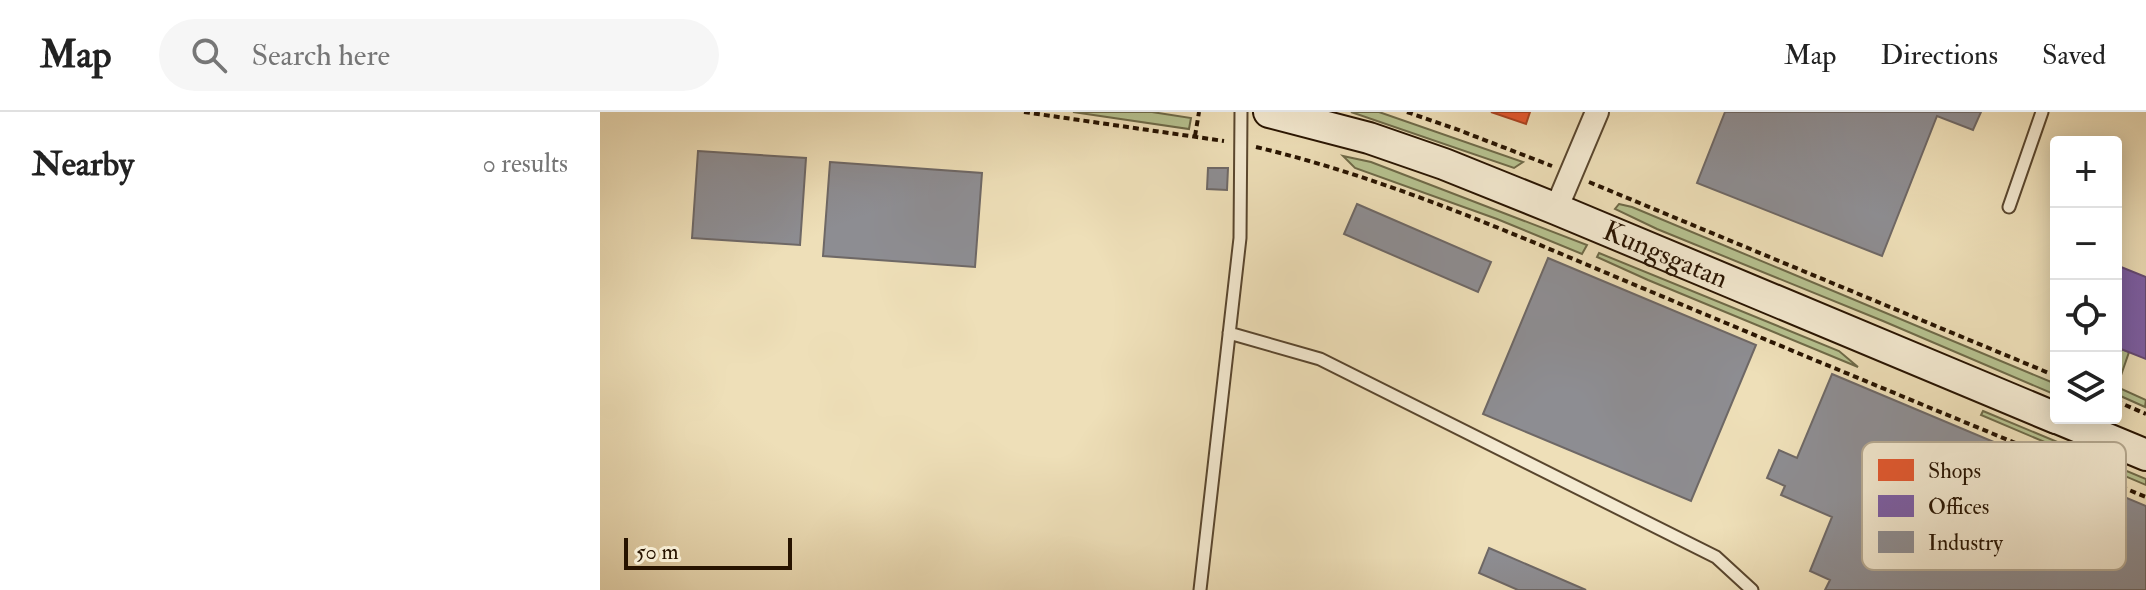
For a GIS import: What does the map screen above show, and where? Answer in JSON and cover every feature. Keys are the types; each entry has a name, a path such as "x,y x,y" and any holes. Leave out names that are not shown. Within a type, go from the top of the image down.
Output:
{"main road":[{"name":"Kungsgatan","path":"1269,112 1369,138 1444,164 2050,415"},
{"name":"Kungsgatan","path":"2071,424 2114,442"},
{"name":"Kungsgatan","path":"2126,447 2146,455"}],"street":[{"path":"1556,209 1597,112"}],"lane":[{"path":"1200,590 1240,238 1241,112"},
{"path":"2009,207 2042,112"},
{"path":"1229,333 1320,359 1716,557 1752,590"}],"path":[{"path":"1024,112 1240,144 1349,174 1467,216 2013,442"},
{"path":"1195,136 1199,112"},
{"path":"1407,112 1500,145 2050,374"},
{"path":"2122,404 2146,414"},
{"path":"2126,489 2146,497"}],"green space":[{"path":"1073,112 1152,112 1191,118 1189,129"},
{"path":"1351,112 1379,112 1523,162 1514,168"},
{"path":"1343,156 1371,162 1587,245 1582,254 1497,219 1355,168"},
{"path":"1619,204 1632,207 2050,381 2050,392 1657,229 1615,209"},
{"path":"1599,253 1839,351 1858,367 1648,280 1597,257"},
{"path":"2122,349 2129,352 2122,372"},
{"path":"2122,389 2146,400 2145,407 2122,397"},
{"path":"1983,411 2057,442 2045,442 1981,415"},
{"path":"2126,471 2146,479 2146,485 2126,477"}],"building: Shops":[{"path":"1491,112 1530,112 1526,124"}],"building: Offices":[{"path":"2122,267 2146,277 2146,359 2122,349"}],"building: Industry":[{"path":"1725,112 1981,112 1973,130 1937,116 1882,256 1697,183"},
{"path":"698,151 806,158 800,245 692,238"},
{"path":"830,162 982,173 975,267 823,256"},
{"path":"1208,168 1228,168 1227,190 1207,189"},
{"path":"1357,204 1491,262 1478,292 1344,234"},
{"path":"1548,258 1756,345 1691,501 1483,414"},
{"path":"1832,374 1994,442 1862,442 1862,570 2126,570 2126,498 2146,506 2146,590 1825,590 1830,580 1810,571 1832,517 1781,495 1785,486 1767,478 1779,450 1797,458"},
{"path":"1489,548 1586,590 1518,590 1479,573"}]}
